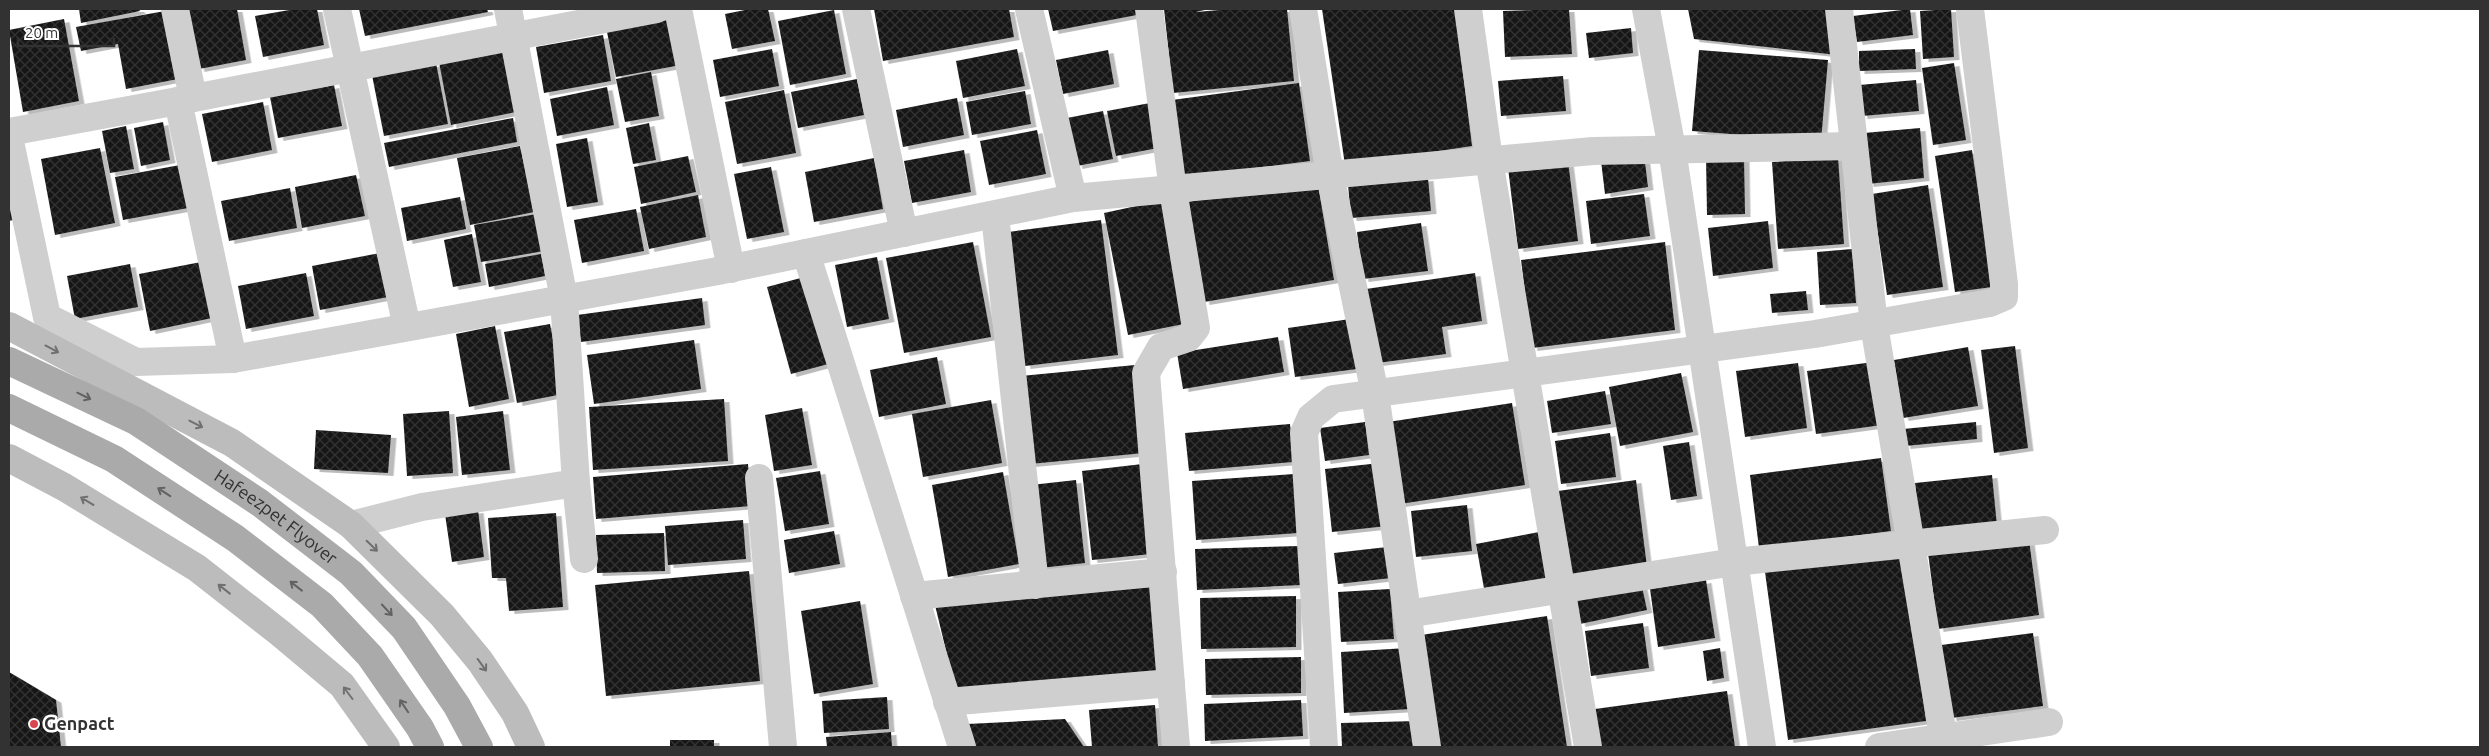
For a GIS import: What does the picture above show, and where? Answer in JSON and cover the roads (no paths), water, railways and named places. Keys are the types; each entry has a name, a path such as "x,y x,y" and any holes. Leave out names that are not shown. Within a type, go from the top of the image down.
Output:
{"main road":[{"name":"Hafeezpet Flyover","path":"9,360 136,421 260,502 351,573 404,628 457,706 479,747"},
{"path":"9,408 114,459 235,538 322,605 370,656 420,728 430,747"}],"street":[{"path":"175,9 185,100 233,359"},
{"path":"337,9 407,327"},
{"path":"508,9 564,298 576,482 584,558"},
{"path":"9,132 656,9"},
{"path":"678,9 731,268"},
{"path":"856,9 904,233"},
{"path":"1029,9 1073,198"},
{"path":"1149,9 1173,190 1196,328 1188,338 1161,347 1146,373 1176,747"},
{"path":"1303,9 1330,175 1375,394 1427,747"},
{"path":"1468,9 1489,160 1588,747"},
{"path":"1646,9 1672,149 1700,350 1762,747"},
{"path":"1839,9 1874,325 1944,742"},
{"path":"1324,747 1304,433 1311,417 1333,399 1874,325 1990,303 2004,297 2004,284 1970,9"},
{"path":"9,137 47,317 136,362 233,359 731,268 1073,198 1593,151 1853,146"},
{"path":"995,214 1034,585"},
{"path":"806,253 962,747"},
{"path":"9,326 232,443 351,526 442,615 480,661 515,713 531,747"},
{"path":"9,458 64,487 197,568 342,684 386,747"},
{"path":"759,478 784,747"},
{"path":"351,526 422,506 576,482"},
{"path":"1407,614 1734,562 2045,530"},
{"path":"914,596 1163,572"},
{"path":"947,702 1171,683"},
{"path":"1879,747 1944,742 2049,722"}],"place":[{"name":"Genpact","path":"34,724"}]}
